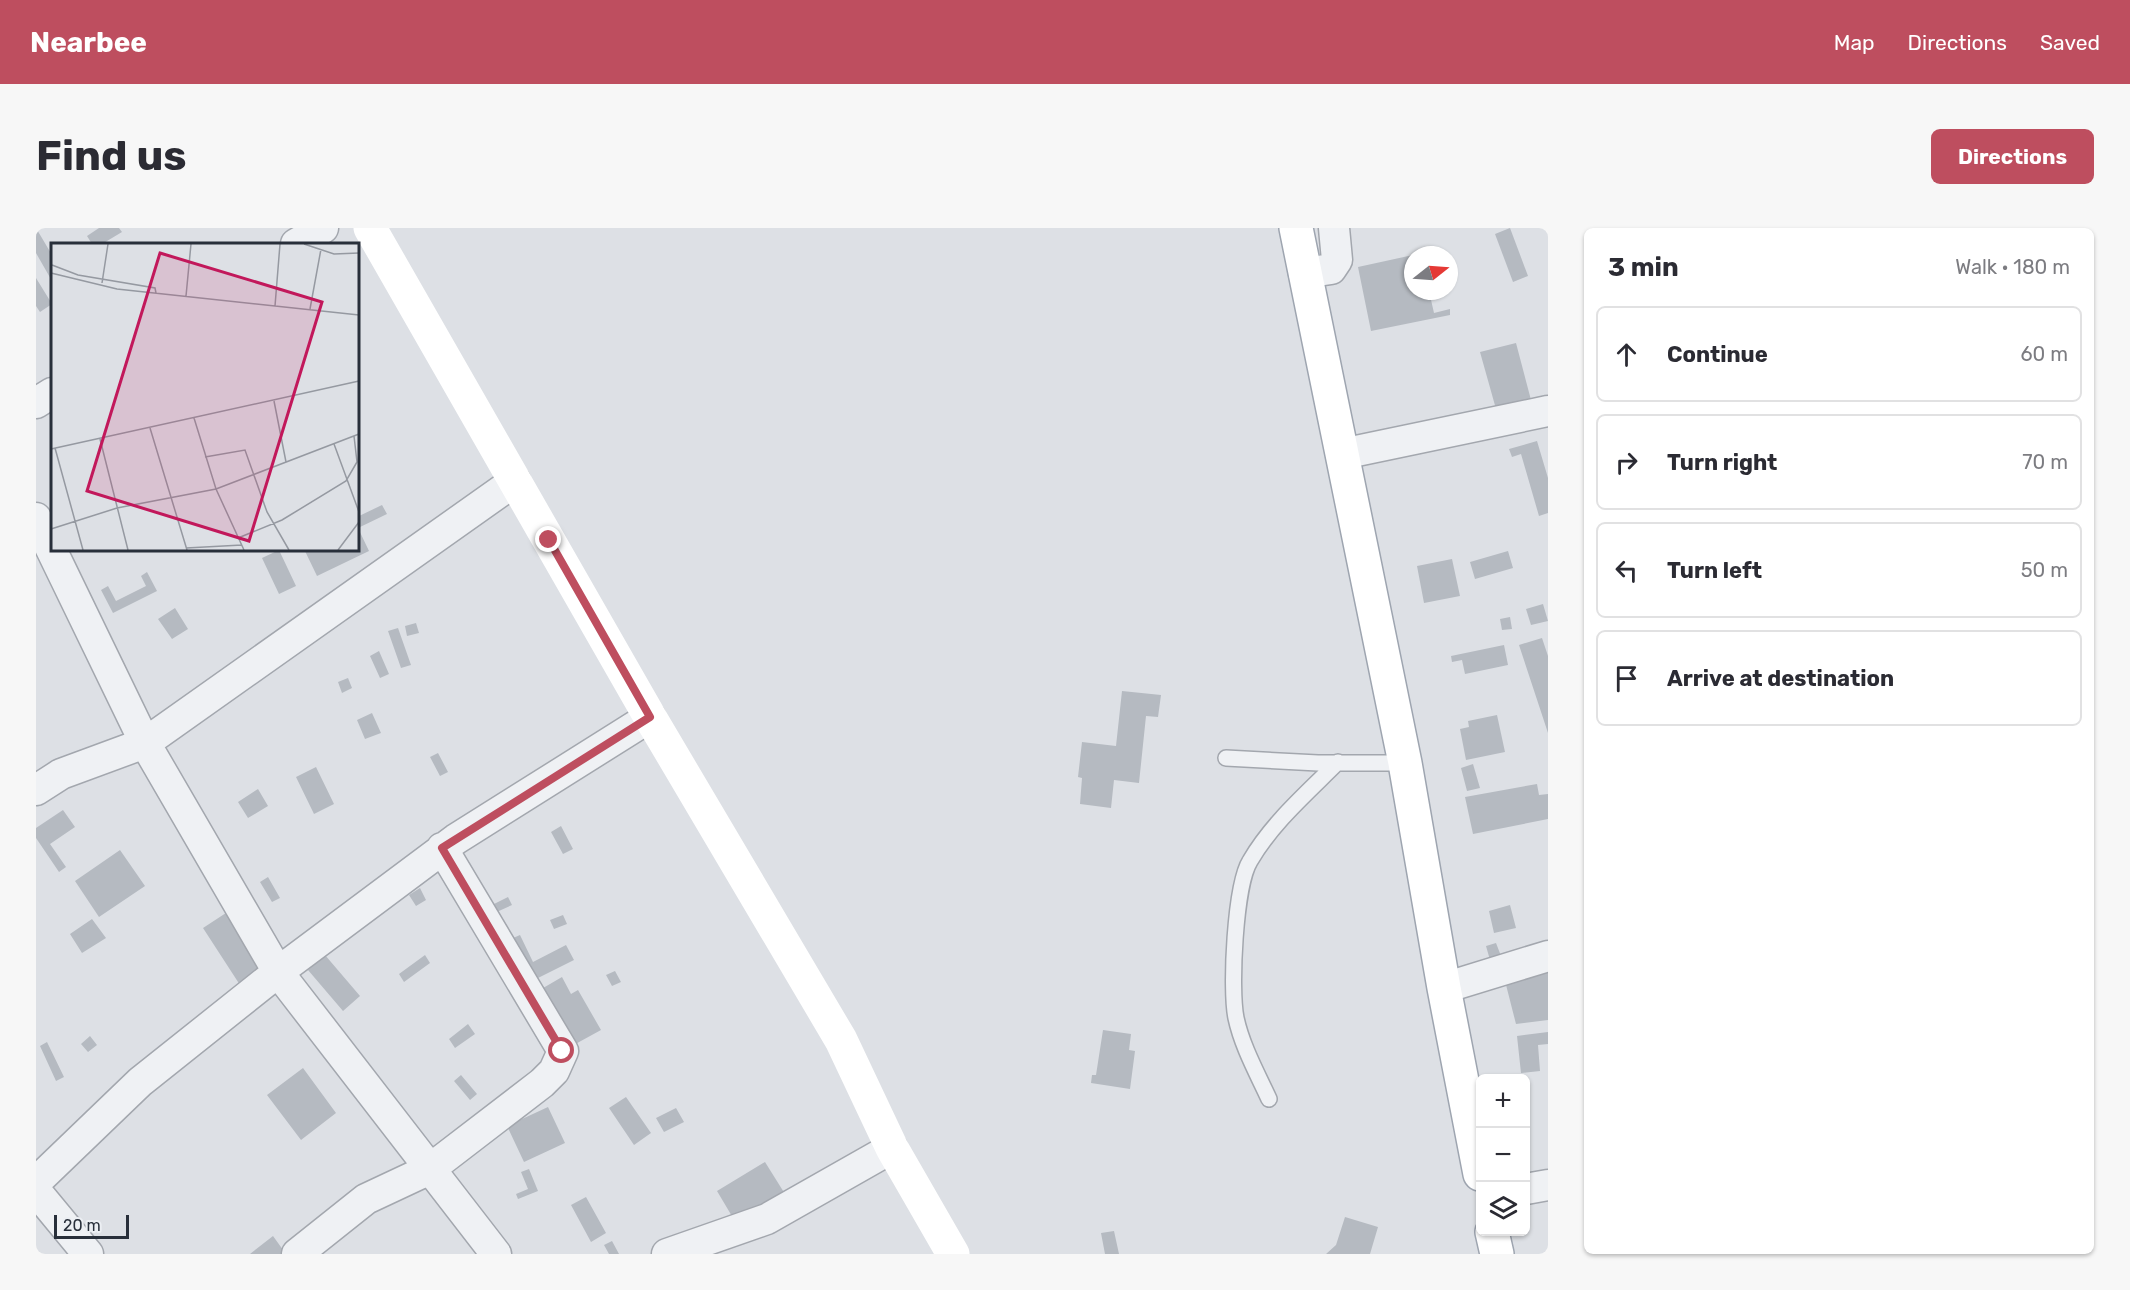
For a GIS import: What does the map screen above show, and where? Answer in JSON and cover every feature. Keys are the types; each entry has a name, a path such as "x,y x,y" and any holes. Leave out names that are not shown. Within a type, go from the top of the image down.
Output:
{"street":[{"path":"298,243 323,228"},
{"path":"370,228 650,717 841,1040 892,1148 953,1254"},
{"path":"1296,228 1405,763 1476,1153"},
{"path":"1304,273 1331,269 1337,260 1334,228"},
{"path":"36,403 51,394"},
{"path":"1342,454 1548,411"},
{"path":"36,790 61,774 145,743 515,481"},
{"path":"36,518 51,549"},
{"path":"52,550 145,743 278,972 496,1254"},
{"path":"36,1182 140,1082 278,972 442,848 650,717"},
{"path":"297,1254 366,1199 430,1169 542,1083 554,1071 562,1051 442,848"},
{"path":"1444,987 1548,956"},
{"path":"668,1254 767,1219 892,1148"},
{"path":"1530,1188 1548,1185"},
{"path":"36,1191 88,1254"},
{"path":"1493,1236 1497,1254"}],"lane":[{"path":"1226,758 1405,763"},
{"path":"1269,1099 1241,1035 1236,1016 1234,983 1241,884 1249,862 1287,811 1338,762"}],"building":[{"path":"36,228 51,253 51,279 36,253"},
{"path":"99,228 119,228 122,232 104,243 91,243 87,236"},
{"path":"1510,228 1528,276 1513,282 1495,234"},
{"path":"1404,257 1404,300 1431,300 1434,313 1450,309 1450,315 1371,331 1358,267"},
{"path":"36,278 51,305 40,312 36,306"},
{"path":"1516,343 1531,400 1496,409 1480,352"},
{"path":"1537,441 1548,478 1548,513 1539,516 1521,454 1512,457 1509,449"},
{"path":"382,505 387,514 358,528 358,517"},
{"path":"358,528 369,551 317,576 304,550 358,550"},
{"path":"279,550 296,586 279,594 262,558"},
{"path":"1508,551 1513,568 1475,579 1470,562"},
{"path":"1452,559 1460,596 1424,603 1417,566"},
{"path":"147,572 157,591 113,613 101,590 108,586 116,601 146,586 141,576"},
{"path":"1543,604 1548,621 1531,625 1526,609"},
{"path":"175,608 188,629 172,639 158,619"},
{"path":"1510,617 1512,629 1502,630 1500,619"},
{"path":"416,623 419,633 407,636 405,626"},
{"path":"398,628 411,665 401,668 388,631"},
{"path":"1542,638 1548,656 1548,733 1519,645"},
{"path":"1504,645 1508,665 1465,674 1462,660 1452,662 1451,656"},
{"path":"379,651 389,674 380,678 370,656"},
{"path":"348,678 352,688 342,693 338,682"},
{"path":"1122,691 1161,695 1158,717 1146,716 1139,783 1114,780 1111,808 1080,804 1082,778 1078,777 1082,742 1116,746"},
{"path":"372,713 381,733 365,739 357,720"},
{"path":"1497,715 1505,752 1466,760 1460,729 1469,727 1468,721"},
{"path":"438,753 448,772 440,776 430,757"},
{"path":"1473,764 1480,788 1467,791 1461,768"},
{"path":"316,767 334,804 314,814 296,777"},
{"path":"1537,784 1539,795 1548,794 1548,819 1473,834 1465,797"},
{"path":"258,789 268,806 248,818 238,802"},
{"path":"63,810 75,827 50,844 66,867 59,872 36,838 36,828"},
{"path":"561,826 573,849 563,854 551,832"},
{"path":"120,850 145,886 99,917 75,881"},
{"path":"268,877 280,898 272,902 260,882"},
{"path":"420,888 426,900 416,906 409,895"},
{"path":"508,897 512,905 490,915 490,906"},
{"path":"1510,905 1516,928 1494,933 1489,911"},
{"path":"229,911 266,968 240,985 203,928"},
{"path":"563,915 567,924 554,929 550,920"},
{"path":"92,919 106,938 82,953 70,934"},
{"path":"520,935 533,962 566,945 574,960 532,981 511,939"},
{"path":"1496,943 1501,956 1490,960 1486,946"},
{"path":"325,955 360,996 343,1011 308,970"},
{"path":"425,955 430,963 404,982 399,974"},
{"path":"1548,963 1548,1020 1516,1024 1504,977"},
{"path":"615,971 621,982 612,986 606,975"},
{"path":"562,977 571,994 578,990 601,1030 570,1047 538,991"},
{"path":"468,1024 475,1034 455,1048 449,1039"},
{"path":"1103,1030 1131,1034 1129,1050 1135,1051 1130,1089 1091,1083 1092,1075 1096,1075"},
{"path":"1548,1032 1548,1044 1538,1045 1540,1071 1521,1073 1517,1036"},
{"path":"90,1036 97,1045 88,1052 81,1044"},
{"path":"47,1042 64,1077 56,1081 40,1046"},
{"path":"303,1068 336,1113 301,1140 267,1095"},
{"path":"461,1075 477,1094 470,1100 454,1081"},
{"path":"626,1097 651,1133 634,1145 609,1108"},
{"path":"548,1107 565,1143 524,1162 507,1126"},
{"path":"676,1108 684,1122 664,1132 656,1118"},
{"path":"765,1162 785,1194 736,1223 717,1191"},
{"path":"529,1169 538,1191 518,1199 516,1194 528,1189 521,1172"},
{"path":"586,1197 606,1233 591,1242 571,1205"},
{"path":"1345,1217 1378,1227 1370,1254 1326,1254 1336,1245"},
{"path":"1114,1231 1119,1254 1105,1254 1101,1233"},
{"path":"273,1236 286,1254 250,1254"},
{"path":"612,1241 619,1254 609,1254 604,1245"}],"route":[{"path":"549,540 650,717 442,848 562,1051"}]}
